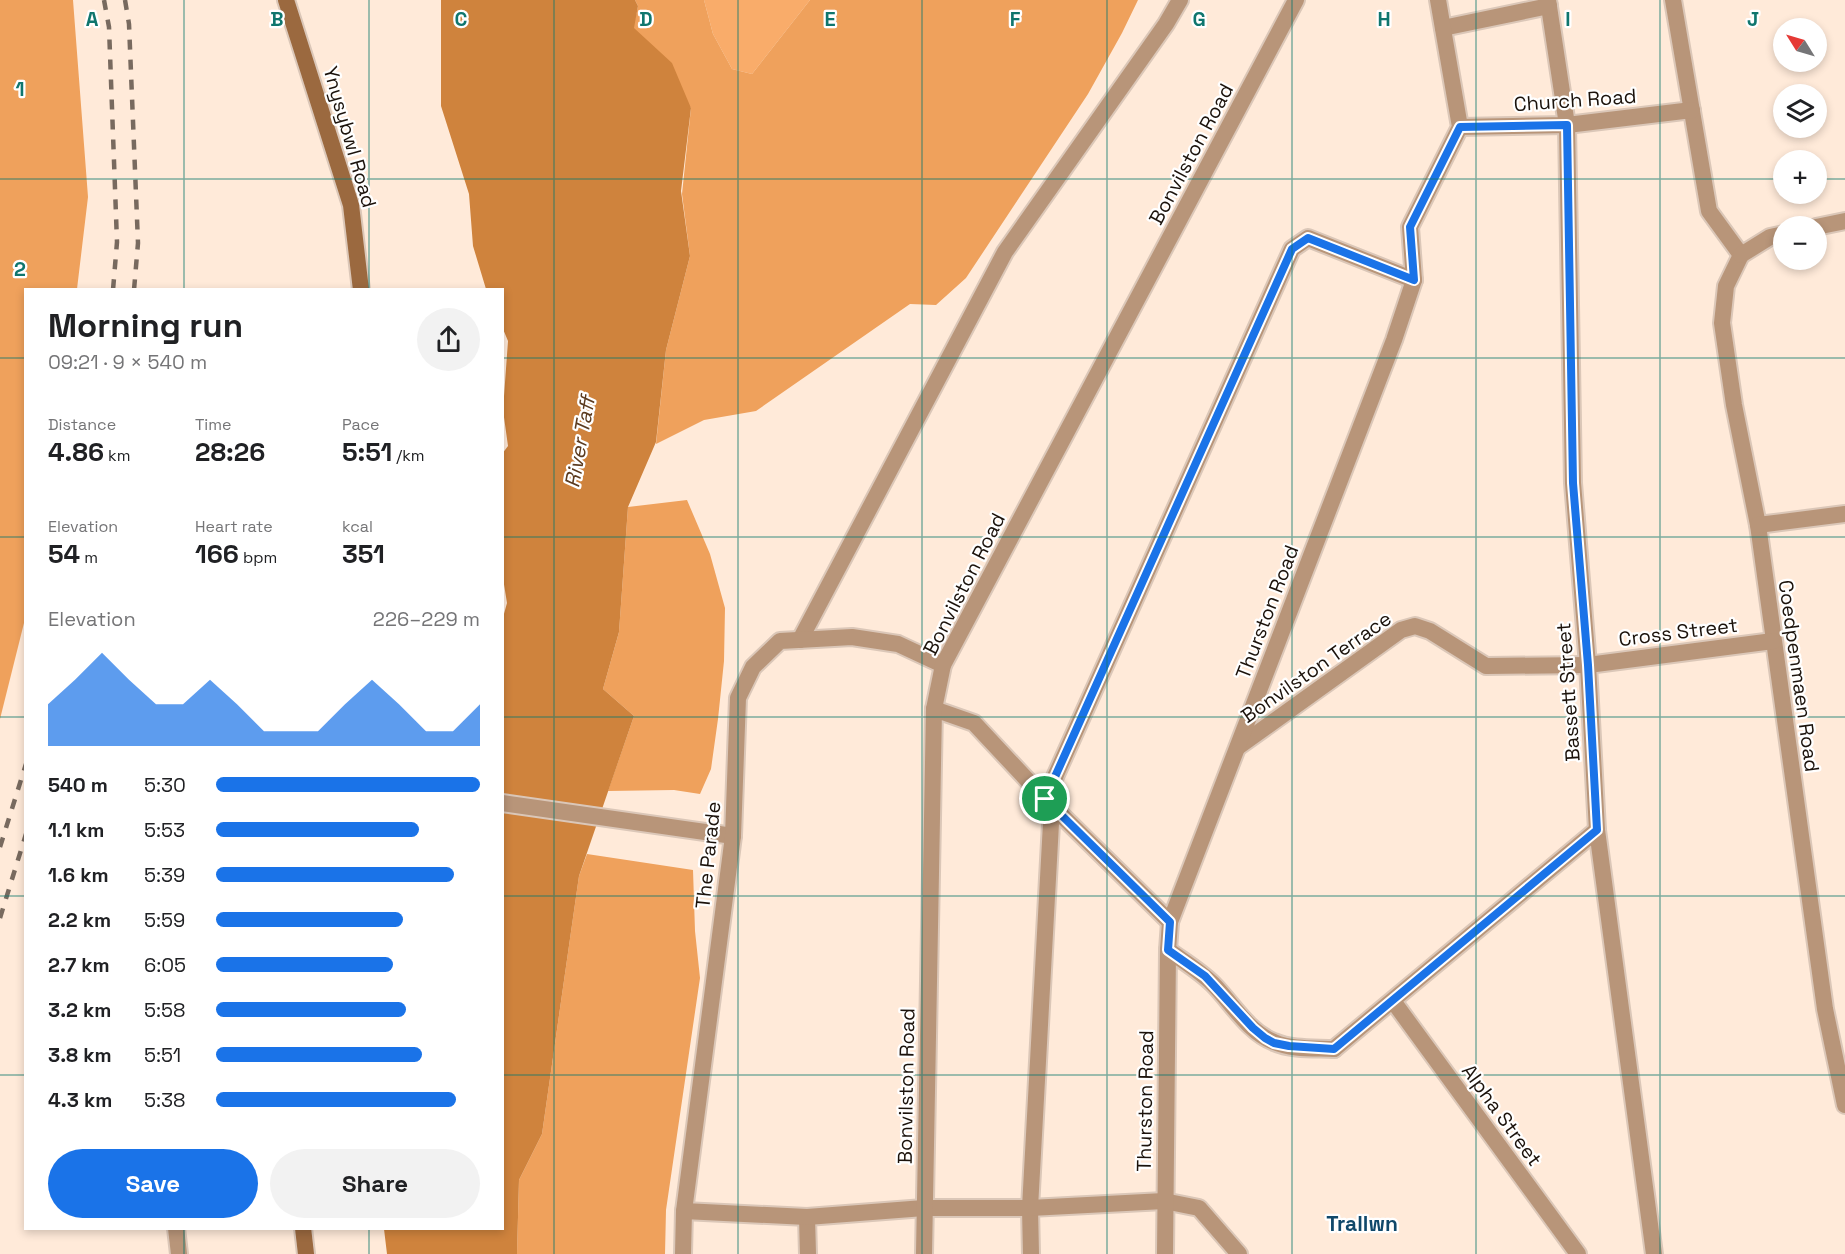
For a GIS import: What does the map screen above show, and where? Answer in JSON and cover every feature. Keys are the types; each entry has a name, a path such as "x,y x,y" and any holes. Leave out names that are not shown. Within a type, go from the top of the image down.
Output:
{"main road":[{"name":"Ynysybwl Road","path":"286,0 351,205 361,288"},
{"path":"303,1230 306,1254"}],"street":[{"path":"800,640 1005,252 1180,0"},
{"name":"Bonvilston Road","path":"924,1254 934,709 943,665 1296,0"},
{"path":"1438,0 1460,127"},
{"path":"1673,0 1709,211 1741,255 1773,236"},
{"path":"1443,28 1548,3"},
{"name":"Bassett Street","path":"1548,3 1567,125 1573,483 1588,665 1597,830 1654,1254"},
{"name":"Church Road","path":"1460,127 1567,125 1692,110"},
{"name":"Thurston Road","path":"1165,1254 1170,922 1394,340 1414,280 1410,227 1460,127"},
{"path":"1827,225 1845,221"},
{"path":"1030,1254 1030,1208 1048,802 1292,249 1308,238 1414,280"},
{"name":"Coedpenmaen Road","path":"1741,255 1726,286 1722,323 1734,405 1758,525 1825,1009 1845,1105"},
{"path":"1758,525 1845,514"},
{"name":"Bonvilston Terrace","path":"1238,747 1401,630 1415,626 1430,631 1486,666 1588,665"},
{"name":"The Parade","path":"683,1254 684,1211 734,836 738,698 753,667 780,641 852,637 898,644 943,665"},
{"name":"Cross Street","path":"1588,665 1773,641"},
{"path":"934,709 974,723 1048,802 1170,922"},
{"path":"504,803 734,836"},
{"path":"1168,950 1205,976 1265,1038 1274,1043 1289,1046 1334,1049 1597,830"},
{"name":"Alpha Street","path":"1393,1001 1578,1254"},
{"path":"684,1211 807,1217 924,1208 1030,1208 1164,1201 1199,1208 1239,1254"},
{"path":"807,1217 808,1254"},
{"path":"176,1230 179,1254"}],"shaded area":[{"path":"0,0 73,0 88,197 77,288 24,288 24,623 0,719"},
{"path":"635,0 704,0 713,34 732,69 752,74 810,0 1138,0 1088,94 966,278 936,305 910,304 756,411 704,420 656,444 666,350 690,256 682,194 691,108 633,28 638,6"},
{"path":"704,0 810,0 752,74 732,69 713,34"},
{"path":"687,500 710,554 725,608 724,661 711,769 700,794 674,790 608,791 634,716 603,689 619,632 628,507"},
{"path":"587,854 693,870 695,931 700,978 666,1210 665,1254 517,1254 519,1180 542,1134 579,876"}],"water":[{"name":"River Taff","path":"441,0 635,0 638,6 634,28 672,63 691,108 681,191 690,256 666,350 656,442 628,507 619,632 603,689 634,716 579,876 542,1134 519,1180 517,1254 387,1254 384,1230 504,1230 504,614 507,603 504,584 504,451 508,446 504,396 508,341 504,331 504,288 486,288 473,246 469,194 441,106"}],"railway":[{"path":"104,0 109,27 117,242 113,288"},
{"path":"125,0 129,24 138,243 134,288"},
{"path":"0,847 24,770"},
{"path":"0,918 24,840"}],"district":[{"name":"Trallwn","path":"1362,1224"}],"route":[{"path":"1567,125 1573,483 1588,665 1597,830 1334,1049 1303,1048 1274,1043 1259,1034 1205,976 1168,950 1170,922 1045,799 1292,249 1308,238 1414,280 1410,227 1460,127 1567,125"}]}
